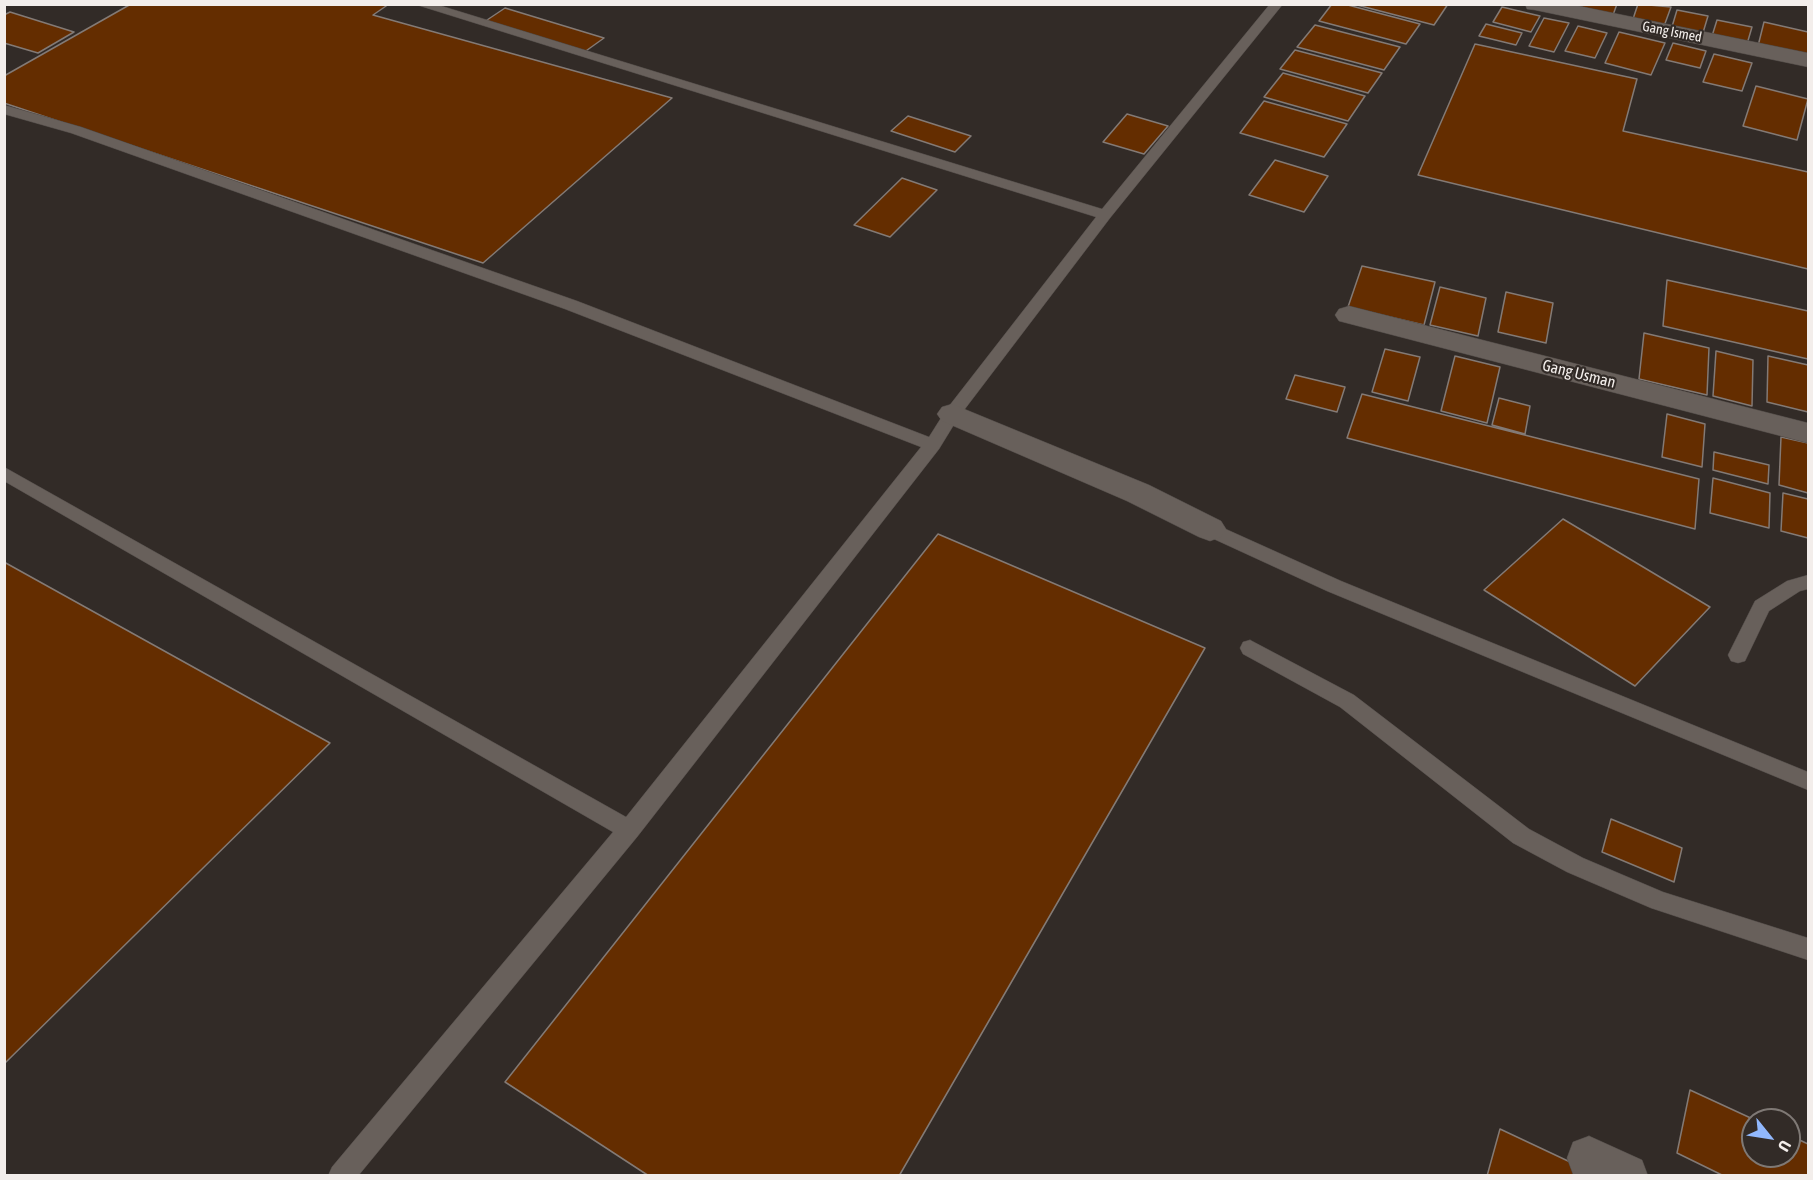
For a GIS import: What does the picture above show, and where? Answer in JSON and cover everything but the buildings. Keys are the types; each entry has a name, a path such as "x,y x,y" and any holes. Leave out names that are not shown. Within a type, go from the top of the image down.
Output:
{"street":[{"name":"Gang Ismed","path":"1535,4 1809,60"},
{"name":"Gang Usman","path":"1349,315 1809,433"},
{"path":"952,414 1138,493 1209,529"}],"lane":[{"path":"420,4 1105,215"},
{"path":"341,1176 628,830 933,445 952,414 1105,215 1277,4"},
{"path":"4,109 76,130 571,305 933,445"},
{"path":"4,473 628,830"},
{"path":"1209,529 1334,586 1809,781"},
{"path":"1737,655 1762,606 1794,586 1809,582"},
{"path":"1250,648 1347,700 1521,836 1575,865 1659,901 1809,949"}]}
